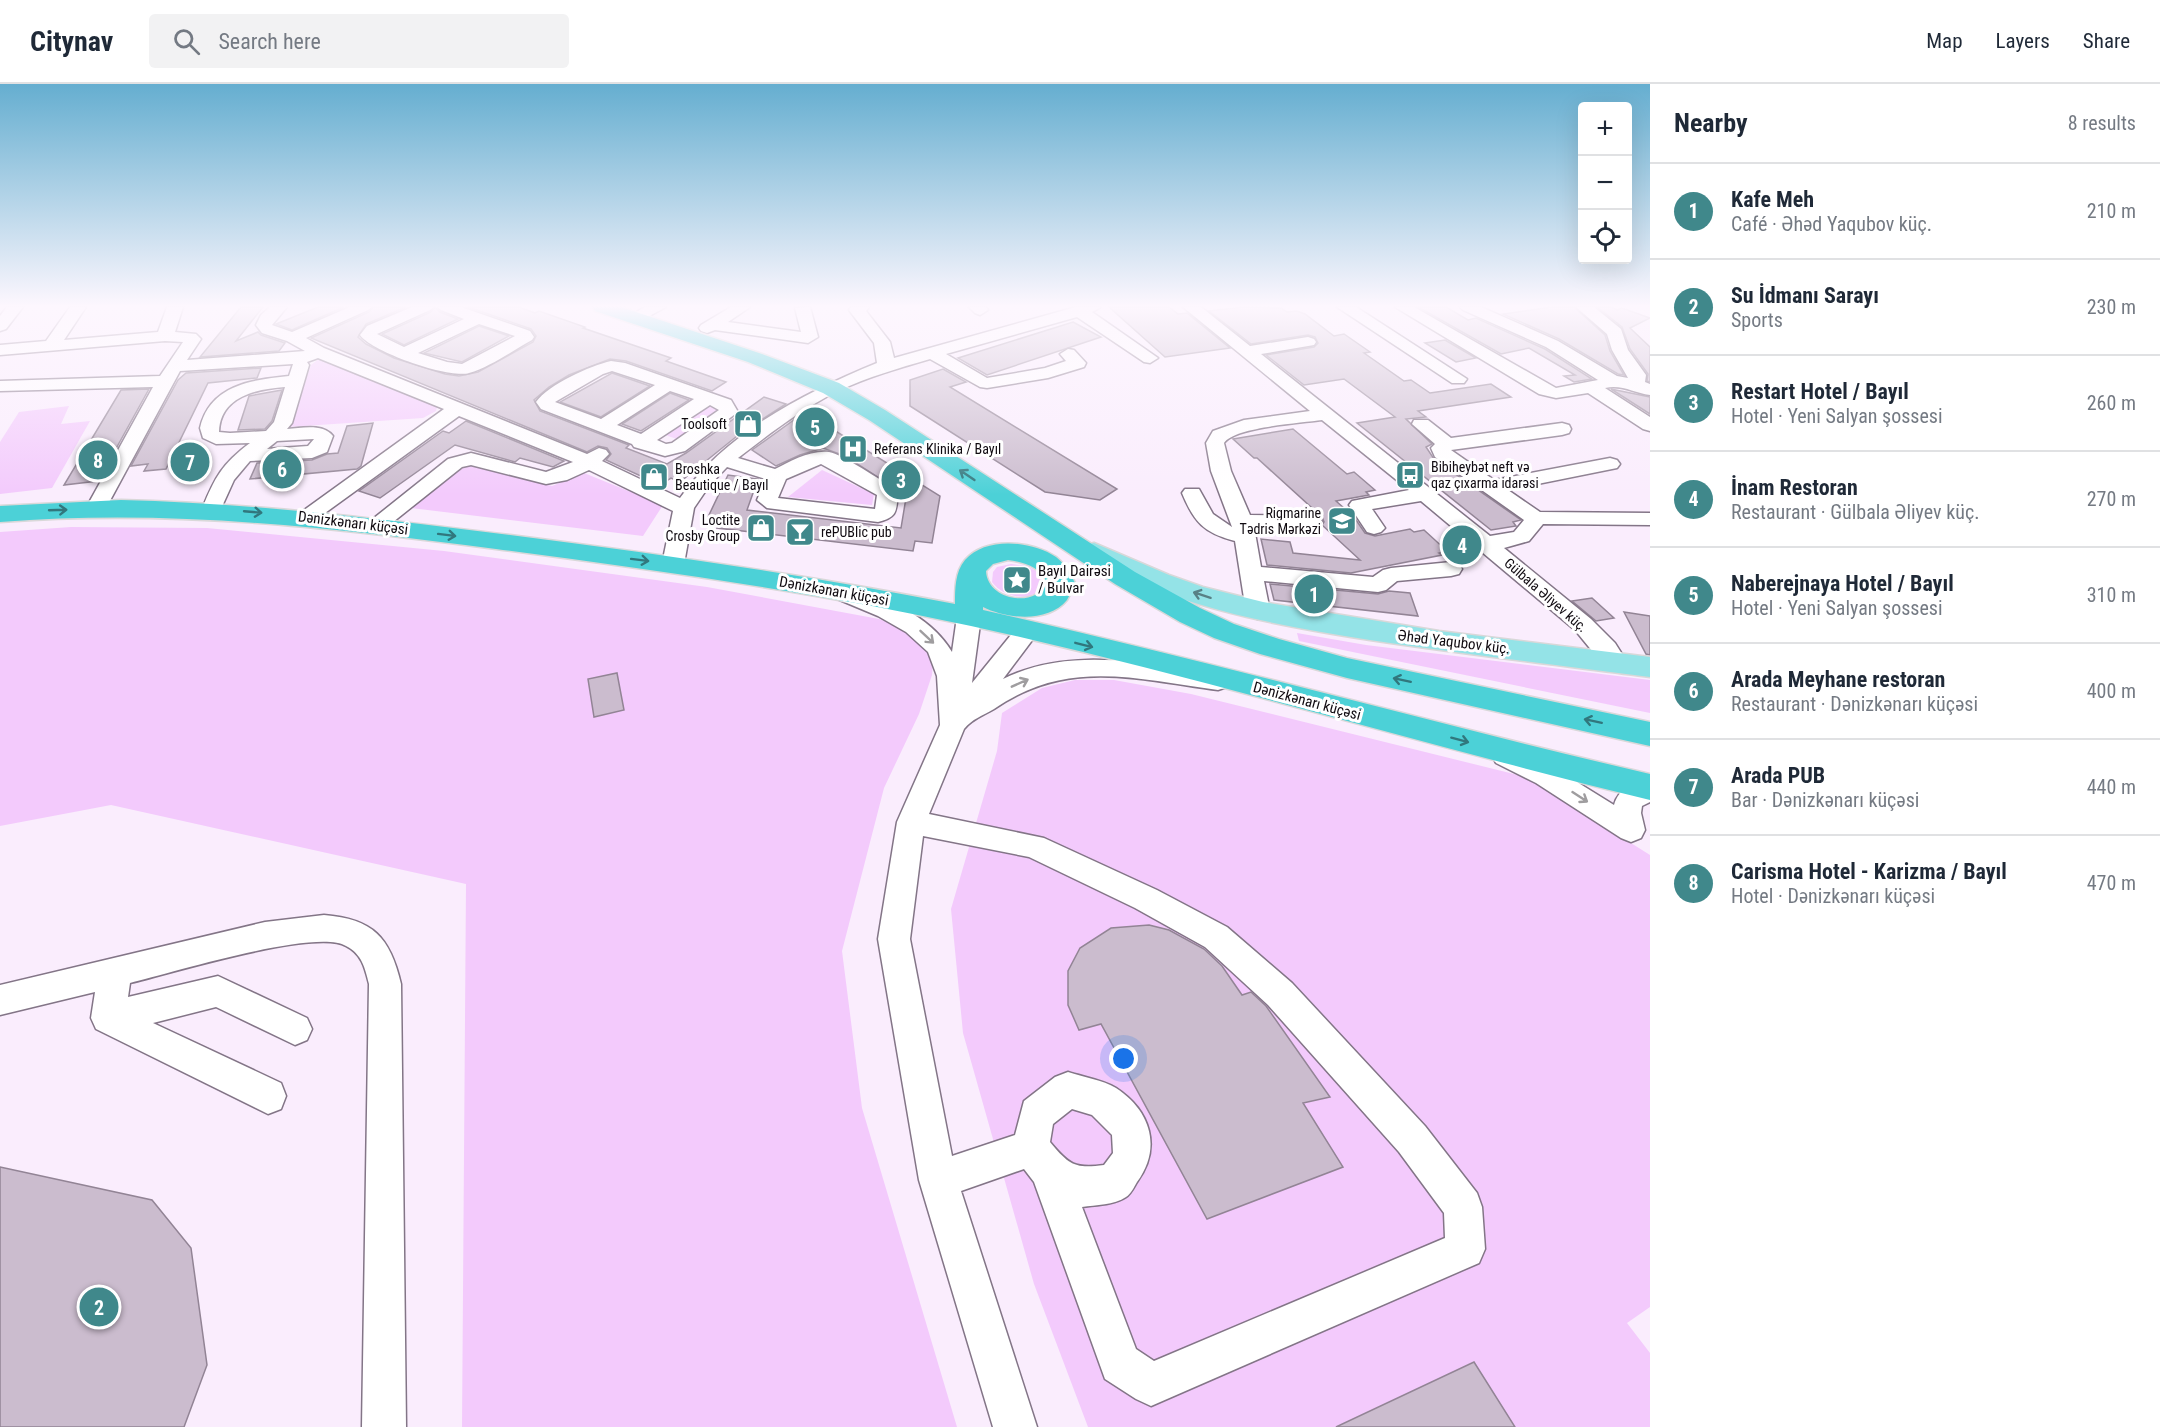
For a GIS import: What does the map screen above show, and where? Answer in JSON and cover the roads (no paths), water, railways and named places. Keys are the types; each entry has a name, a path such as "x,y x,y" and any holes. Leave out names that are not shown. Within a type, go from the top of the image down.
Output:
{"highway":[{"path":"786,370 831,388 853,400 1125,578 1190,615"},
{"path":"1016,507 1048,540 1058,556 1059,582 1027,631"},
{"name":"Dənizkənarı küçəsi","path":"0,514 96,508 212,509 307,517 673,564 838,591 1027,631 1650,789"},
{"path":"969,617 974,567 988,556 1010,552 1034,556 1059,582 1190,615 1270,647 1327,663 1650,734"},
{"path":"972,574 973,583 986,598 1011,607 1038,606 1059,582"}],"main road":[{"name":"Əhəd Yaqubov küç.","path":"1016,507 1136,572 1205,596 1258,611 1409,636 1650,667"}],"street":[{"path":"96,508 172,370"},
{"path":"0,386 196,370"},
{"path":"212,509 224,480 237,462 272,436 283,423 296,381 302,370"},
{"path":"363,370 541,442 684,507"},
{"path":"387,379 413,370"},
{"path":"599,370 548,398 545,402 561,412 580,410 601,427 634,440"},
{"path":"376,526 455,463 471,459 546,478 567,473 634,440 708,398 628,370"},
{"path":"673,564 684,507 712,470 758,434 831,388 877,370"},
{"path":"960,370 980,382 987,383 1061,370"},
{"name":"Gülbala Əliyev küç.","path":"1269,370 1485,543 1582,625 1615,662"},
{"path":"1443,370 1458,379"},
{"path":"1510,370 1545,390 1556,393 1612,381"},
{"path":"1594,370 1612,381 1643,387"},
{"path":"1633,370 1643,387"},
{"path":"611,383 632,371"},
{"path":"244,456 312,452 320,448 324,436 318,433 216,438 210,434 209,428 221,400 230,394 256,385 296,381"},
{"path":"601,427 669,384"},
{"path":"1591,387 1650,425"},
{"path":"307,517 458,408"},
{"path":"541,442 580,410"},
{"path":"1258,611 1244,529 1221,471 1215,443 1220,435 1244,426 1324,414"},
{"path":"1421,424 1447,444"},
{"path":"1562,429 1447,444 1441,448 1442,453 1535,519 1650,519"},
{"path":"723,460 777,476 812,459 828,458 888,493 885,513 878,516 774,504 767,500 777,476"},
{"path":"1491,487 1610,464"},
{"path":"1192,493 1203,518 1228,533 1244,529 1312,522"},
{"path":"1374,528 1359,505 1424,494"},
{"path":"1485,543 1525,536 1531,530 1535,519"},
{"path":"1251,573 1378,585 1391,575 1451,569"},
{"path":"838,591 908,622 933,642 944,660 949,677 953,725"},
{"path":"953,725 969,617"},
{"path":"1014,1427 938,1180 894,939 911,822 953,725 1027,631"},
{"path":"953,725 973,709 1020,681 1063,670 1116,670 1241,684"},
{"path":"1492,749 1546,776 1641,835"},
{"path":"1641,835 1627,813 1629,801 1639,793 1650,789"},
{"path":"911,822 1034,846 1146,899 1216,937 1280,994 1412,1139 1463,1207 1465,1249 1151,1384 1120,1364 1040,1159 938,1180"},
{"path":"0,1000 265,936 309,928 338,928 358,935 372,946 383,965 386,984 384,1427"},
{"path":"108,1018 115,972"},
{"path":"108,1018 218,991 294,1029"},
{"path":"108,1018 268,1096"}],"place":[{"name":"Toolsoft","path":"748,424"},
{"name":"Naberejnaya Hotel / Bayıl","path":"815,427"},
{"name":"Referans Klinika / Bayıl","path":"853,449"},
{"name":"Carisma Hotel - Karizma / Bayıl","path":"98,460"},
{"name":"Arada PUB","path":"190,462"},
{"name":"Arada Meyhane restoran","path":"282,469"},
{"name":"Bibiheybət neft və qaz çıxarma idarəsi","path":"1410,475"},
{"name":"Broshka Beautique / Bayıl","path":"654,477"},
{"name":"Restart Hotel / Bayıl","path":"901,480"},
{"name":"Rigmarine Tədris Mərkəzi","path":"1342,521"},
{"name":"Loctite Crosby Group","path":"761,528"},
{"name":"rePUBlic pub","path":"800,532"},
{"name":"İnam Restoran","path":"1462,545"},
{"name":"Bayıl Dairəsi / Bulvar","path":"1017,580"},
{"name":"Kafe Meh","path":"1314,594"},
{"name":"Su İdmanı Sarayı","path":"99,1307"}]}
